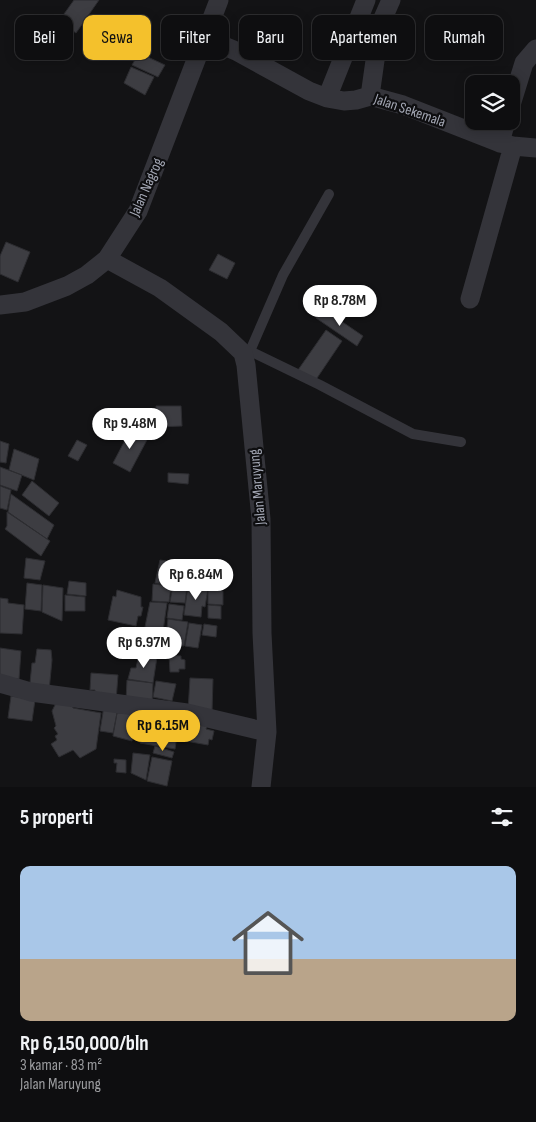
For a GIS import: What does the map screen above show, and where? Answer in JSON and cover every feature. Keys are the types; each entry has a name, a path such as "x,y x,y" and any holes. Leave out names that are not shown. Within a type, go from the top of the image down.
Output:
{"street":[{"name":"Jalan Nagrog","path":"213,15 219,0"},
{"path":"326,98 366,0"},
{"path":"370,96 380,25 391,0"},
{"name":"Jalan Sekemala","path":"229,48 309,92 326,98 344,101 370,96 403,105 506,145 536,148"},
{"path":"520,76 524,63 536,49"},
{"name":"Jalan Nagrog","path":"0,305 25,302 67,286 87,275 107,259 138,211 196,60"},
{"path":"470,299 506,145 506,130"},
{"path":"107,259 160,288 247,352"},
{"name":"Jalan Maruyung","path":"247,352 246,365 261,519 262,633 267,732 261,787"},
{"path":"0,683 31,692 187,713 267,732"}],"lane":[{"path":"329,194 283,275 247,352 320,385 413,434 461,442"}],"building":[{"path":"74,0 99,0 89,15 83,15 83,23 76,33 73,31 73,15 63,15"},
{"path":"151,59 165,65 158,77 132,65 135,60"},
{"path":"131,67 154,77 145,95 124,83"},
{"path":"6,242 30,252 18,282 0,274 0,256"},
{"path":"218,254 235,263 227,279 209,270"},
{"path":"322,308 363,336 357,346 316,318"},
{"path":"326,330 342,341 315,381 298,370"},
{"path":"156,406 181,406 182,426 156,427"},
{"path":"131,429 148,438 130,472 113,463"},
{"path":"77,440 87,445 78,461 68,456"},
{"path":"0,441 9,444 6,463 0,462"},
{"path":"14,449 39,459 34,480 9,470"},
{"path":"0,467 22,475 17,491 0,485"},
{"path":"168,473 189,474 188,484 168,482"},
{"path":"32,481 59,503 49,516 22,495"},
{"path":"0,486 11,490 7,510 0,508"},
{"path":"11,494 54,525 47,539 8,512"},
{"path":"7,512 50,541 41,556 5,529 7,526"},
{"path":"26,558 45,561 40,580 24,578"},
{"path":"160,560 174,562 170,584 155,583"},
{"path":"190,567 215,569 213,587 188,584"},
{"path":"69,581 86,583 86,596 67,594"},
{"path":"27,583 42,585 41,611 25,609"},
{"path":"153,584 171,586 169,602 152,601"},
{"path":"43,585 63,588 62,621 42,612"},
{"path":"173,585 187,586 185,603 170,602"},
{"path":"188,586 208,588 205,607 202,606 201,617 184,615"},
{"path":"208,589 223,591 223,605 208,604"},
{"path":"117,590 141,597 141,607 143,607 141,616 138,616 136,626 108,620 113,596 116,597"},
{"path":"65,595 85,597 85,611 65,611"},
{"path":"0,598 8,599 8,603 24,605 22,634 0,633"},
{"path":"150,602 167,603 163,631 145,627"},
{"path":"169,604 184,606 182,620 167,618"},
{"path":"208,605 221,606 221,619 208,618"},
{"path":"168,619 188,622 184,646 172,644 173,638 166,637"},
{"path":"189,623 202,625 198,648 185,646"},
{"path":"204,624 217,626 216,637 202,635"},
{"path":"147,630 163,633 158,656 142,652"},
{"path":"0,648 21,651 19,679 0,678"},
{"path":"37,649 51,650 49,691 30,683 32,663 35,663"},
{"path":"139,654 157,657 153,683 128,679 131,668 136,668"},
{"path":"169,655 181,656 181,659 185,660 185,669 179,669 179,672 170,672"},
{"path":"91,673 118,675 116,701 94,699 95,690 90,690"},
{"path":"190,678 213,679 212,712 188,711"},
{"path":"127,680 153,683 152,705 126,701"},
{"path":"156,681 176,684 172,701 153,697"},
{"path":"11,696 35,700 32,721 8,718"},
{"path":"58,699 71,703 73,708 101,713 96,749 80,758 73,750 59,757 51,744 57,740 55,736 58,734 54,728 56,726 52,711"},
{"path":"104,706 118,708 113,733 100,731"},
{"path":"117,713 136,713 136,716 144,717 140,738 133,737 132,741 113,736"},
{"path":"150,716 179,721 175,749 140,743 145,719 150,719"},
{"path":"184,720 207,726 206,729 214,731 212,740 209,739 208,745 180,740"},
{"path":"155,746 174,752 172,758 153,753"},
{"path":"133,753 150,755 146,780 131,773"},
{"path":"152,757 172,761 167,786 147,781"},
{"path":"114,759 126,760 126,773 116,772 117,763 114,763"}]}
